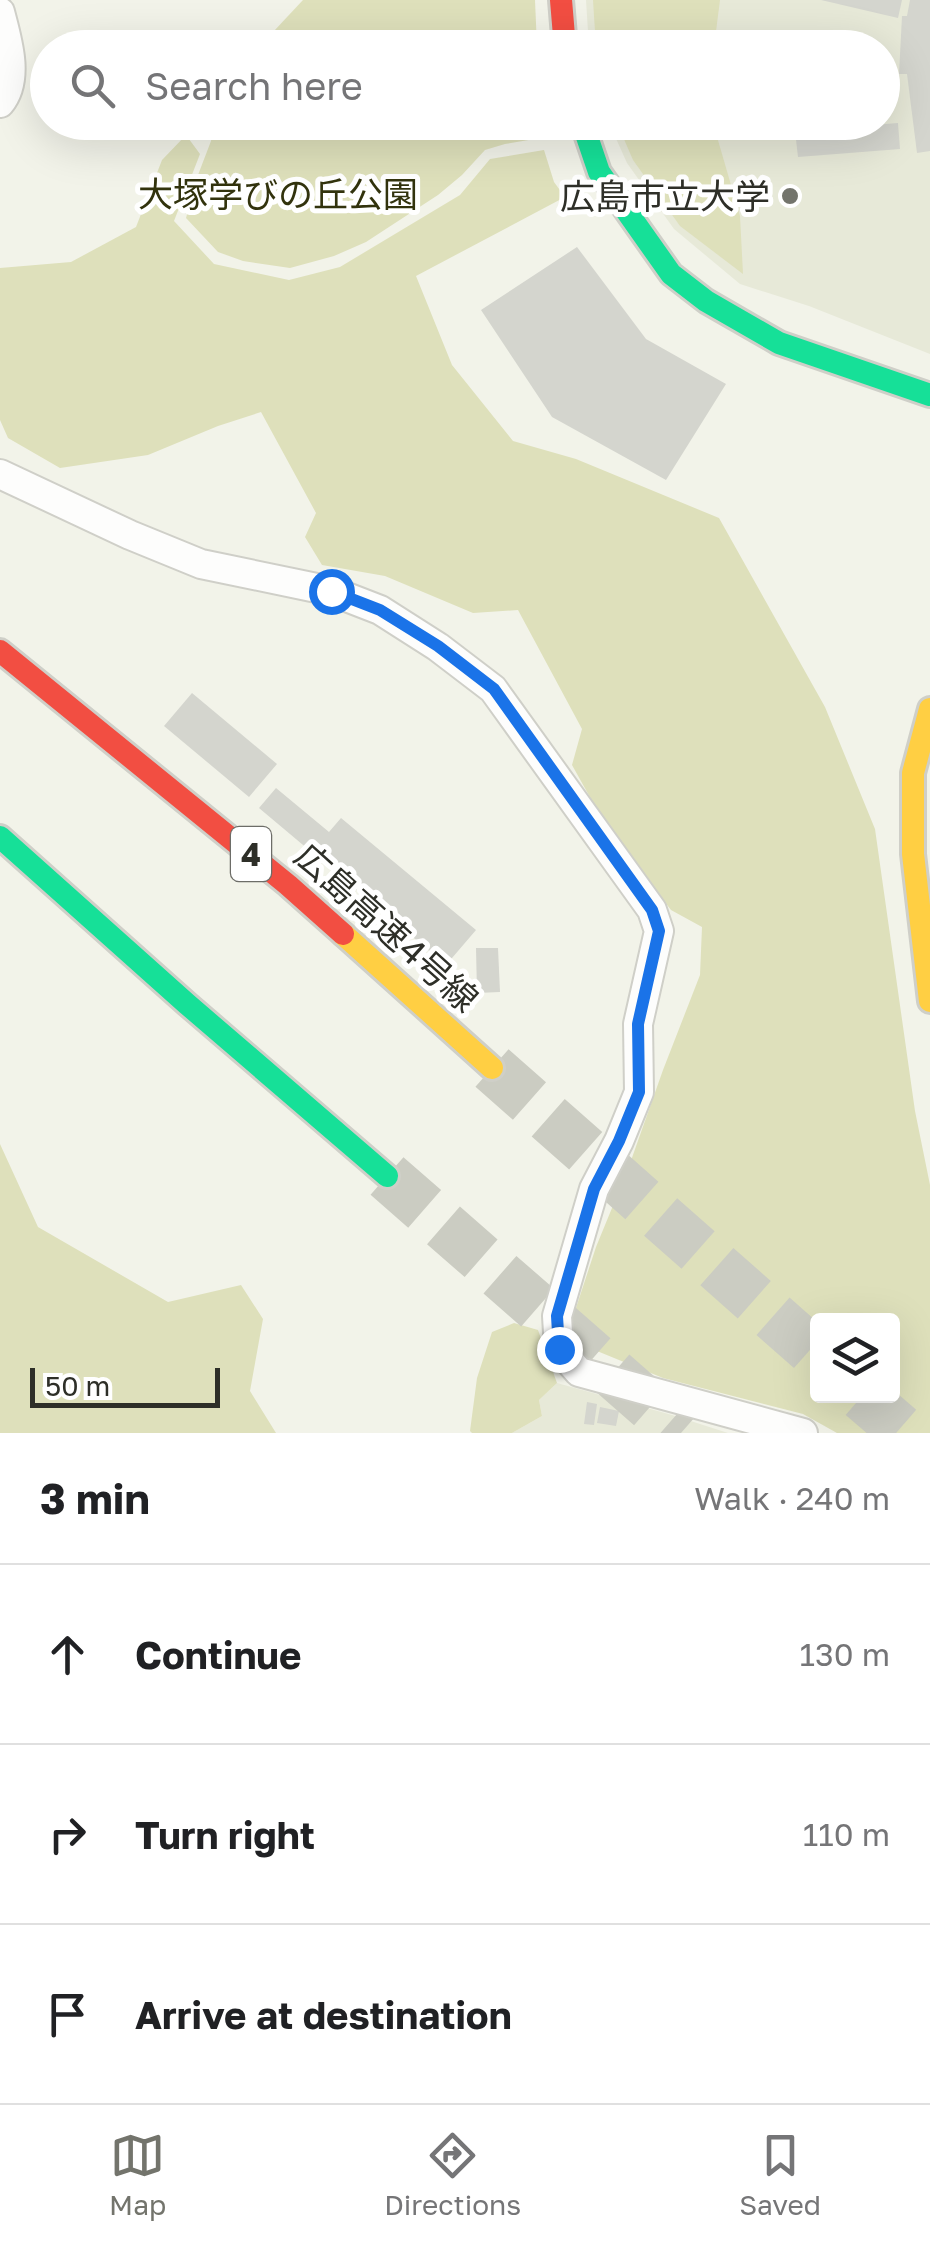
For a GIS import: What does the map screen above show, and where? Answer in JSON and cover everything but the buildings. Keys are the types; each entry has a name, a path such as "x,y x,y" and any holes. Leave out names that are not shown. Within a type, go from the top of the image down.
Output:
{"main road":[{"path":"561,0 564,30"},
{"path":"588,140 599,172 645,240 672,274 706,301 779,343 930,395"},
{"name":"広島高速4号線","path":"0,651 288,885 492,1068"},
{"path":"930,709 914,773 912,854 930,1002"},
{"path":"0,837 387,1176"}],"street":[{"path":"0,12 10,54 7,95 0,103"},
{"path":"0,474 201,564 331,591 380,610 438,646 494,689 652,910 659,931 638,1024 639,1092 594,1189 557,1316 559,1349 579,1372 803,1433"}],"shaded area":[{"name":"広島市立大学","path":"586,0 930,0 930,354 809,306 740,284 674,229 627,163 617,140 900,140 900,30 588,30"},
{"path":"557,1383 728,1433 512,1433 542,1416 539,1400"}],"green space":[{"path":"303,0 535,0 536,30 275,30"},
{"path":"593,0 720,0 716,30 595,30"},
{"path":"181,140 190,140 200,154 174,221 214,264 289,280 340,267 460,195 490,159 544,150 554,182 565,197 416,276 452,365 513,441 576,459 719,518 825,707 875,829 915,1111 930,1185 930,1433 837,1433 803,1414 663,1378 597,1351 573,1317 700,975 702,927 671,910 606,826 572,765 582,729 518,610 473,613 385,576 322,565 305,537 316,513 261,412 148,455 60,468 8,438 0,420 0,268 71,262 136,227 162,160"},
{"name":"大塚学びの丘公園","path":"529,140 485,150 438,195 366,242 290,268 243,261 218,252 186,218 211,141"},
{"path":"624,140 718,140 740,216 743,274 680,226 633,160"},
{"path":"0,1144 38,1227 168,1302 241,1285 263,1319 250,1391 276,1433 0,1433"},
{"path":"514,1323 538,1330 557,1383 539,1400 542,1416 512,1433 472,1433 477,1378 492,1332"}],"tunnel":[{"path":"492,1068 810,1349"},
{"path":"387,1176 681,1433"},
{"path":"870,1403 905,1433"}],"traffic: fast":[{"path":"588,140 599,172 671,274 706,301 779,343 930,395"},
{"path":"0,837 387,1176"}],"traffic: slow":[{"path":"930,709 913,773 913,854 930,1001"},
{"path":"343,934 492,1068"}],"traffic: jam":[{"path":"561,0 564,30"},
{"path":"0,651 343,934"}],"place":[{"name":"広島市立大学","path":"790,196"}],"route":[{"path":"331,591 380,610 438,646 494,689 652,910 659,931 638,1024 639,1092 594,1189 557,1316 559,1349"}]}
